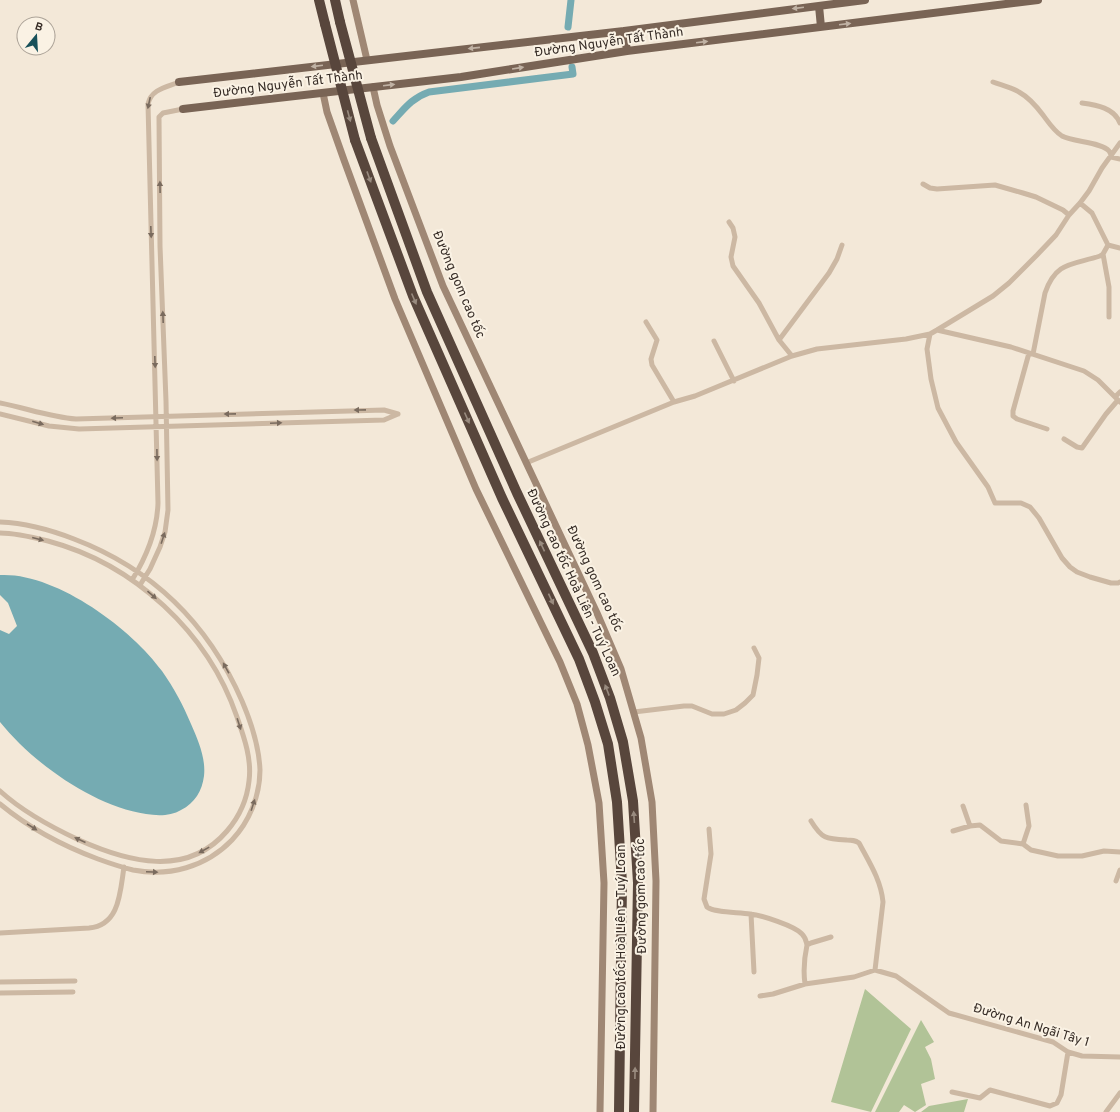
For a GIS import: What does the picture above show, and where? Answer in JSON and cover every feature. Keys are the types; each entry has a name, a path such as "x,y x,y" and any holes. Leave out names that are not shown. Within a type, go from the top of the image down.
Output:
{"highway":[{"name":"Đường cao tốc Hoà Liên - Tuý Loan","path":"319,0 356,140 413,296 499,490 579,659 595,702 608,744 617,802 622,883 619,1112"},
{"name":"Đường cao tốc Hoà Liên - Tuý Loan","path":"335,0 371,138 428,292 517,493 593,653 610,698 623,742 633,801 638,882 634,1112"}],"main road":[{"path":"353,0 367,60"},
{"name":"Đường Nguyễn Tất Thành","path":"179,82 624,31 864,0"},
{"name":"Đường Nguyễn Tất Thành","path":"183,109 461,77 627,51 1038,0"},
{"path":"819,6 821,26"},
{"path":"624,31 627,51"},
{"name":"Đường gom cao tốc","path":"373,87 390,146 443,286 597,613 621,669 634,712 641,738 652,802 656,881 652,1112"},
{"path":"323,93 327,112 395,299 476,489 560,662 577,704 588,745 599,803 604,883 600,1112"}],"street":[{"path":"132,580 152,540 157,517 158,503 148,104 149,98 154,92 179,82"},
{"path":"993,82 1019,92 1035,106 1058,134 1064,137 1098,145 1110,151 1111,156"},
{"path":"1082,103 1106,108 1113,113 1120,123"},
{"path":"140,585 146,577 160,547 167,525 168,504 167,426 160,246 159,117 163,113 183,109"},
{"path":"526,463 674,402 695,396 734,381 792,356 818,349 884,342 930,334 982,303 1010,283 1056,235 1069,215 1089,191 1102,168 1120,144"},
{"path":"1111,156 1120,158"},
{"path":"922,184 930,188 937,189 995,185 1036,197 1063,210 1069,215"},
{"path":"1080,203 1092,213 1108,245 1120,248"},
{"path":"729,222 733,228 735,237 731,256 733,266 759,303 779,340 792,356"},
{"path":"779,340 828,273 837,259 842,245"},
{"path":"1108,245 1104,254 1109,287 1109,317"},
{"path":"1047,429 1017,419 1014,416 1013,411 1031,353 1045,293 1052,278 1063,267 1104,254"},
{"path":"646,322 658,340 652,356 652,365 674,402"},
{"path":"937,330 1031,353 1089,373 1118,400"},
{"path":"930,334 927,349 931,379 938,408 956,442 988,487 995,503 1021,503 1030,507 1039,518 1062,558 1070,567 1077,572 1090,577 1111,583 1119,583"},
{"path":"714,341 734,381"},
{"path":"1064,439 1077,447 1082,448 1118,400 1120,392"},
{"path":"0,403 68,419 384,410 398,414 384,420 71,429 49,426 0,414"},
{"path":"0,522 27,526 63,535 95,548 146,577 176,603 195,623 215,650 234,683 254,736 259,760 259,779 256,796 248,819 240,831 225,847 206,860 183,869 164,872 134,870 88,855 51,838 20,819 0,804"},
{"path":"0,533 25,536 63,546 102,562 140,585 162,604 188,630 210,661 225,688 235,712 244,741 248,757 249,780 238,816 219,840 203,851 187,858 161,862 135,860 89,844 54,828 22,808 0,791"},
{"path":"634,712 684,706 692,706 712,714 724,714 736,710 753,695 758,675 759,658 754,648"},
{"path":"225,688 234,683"},
{"path":"1023,844 1029,826 1026,805"},
{"path":"963,806 970,826"},
{"path":"760,996 773,994 805,984 854,977 875,970 883,902 882,891 878,881 859,843 854,840 826,838 818,832 810,821"},
{"path":"953,831 980,825 1001,841 1023,844 1030,850 1058,856 1082,856 1104,851 1120,852"},
{"path":"709,829 711,859 705,892 705,904 713,910 751,914 782,924 800,932 806,939 807,945 804,969 805,984"},
{"path":"219,840 225,847"},
{"path":"0,933 89,928 103,924 110,918 116,909 124,867"},
{"path":"1116,881 1120,870"},
{"path":"751,914 754,972"},
{"path":"807,945 831,937"},
{"name":"Đường An Ngãi Tây 1","path":"875,970 896,976 949,1013 1053,1042 1068,1052 1082,1056 1120,1057"},
{"path":"0,982 76,981"},
{"path":"0,993 73,992"},
{"path":"952,1092 980,1098 990,1090 1050,1106 1057,1103 1061,1095 1068,1052"},
{"path":"1106,1112 1120,1093"}],"green space":[{"path":"865,989 911,1029 871,1112 831,1102"},
{"path":"921,1020 934,1042 925,1047 931,1059 935,1079 921,1084 926,1105 915,1112 904,1105 899,1112 875,1112"},
{"path":"968,1099 964,1112 921,1112 929,1106"}],"water":[{"path":"0,575 21,576 44,583 67,593 112,621 148,654 162,671 178,697 201,749 204,763 203,781 200,792 190,804 177,812 160,815 146,814 105,802 85,792 47,767 29,753 0,722 0,630 9,634 17,626 8,603 0,595"}],"waterway":[{"path":"568,27 571,0"},
{"path":"393,121 413,100 429,92 573,74 572,67"}]}
